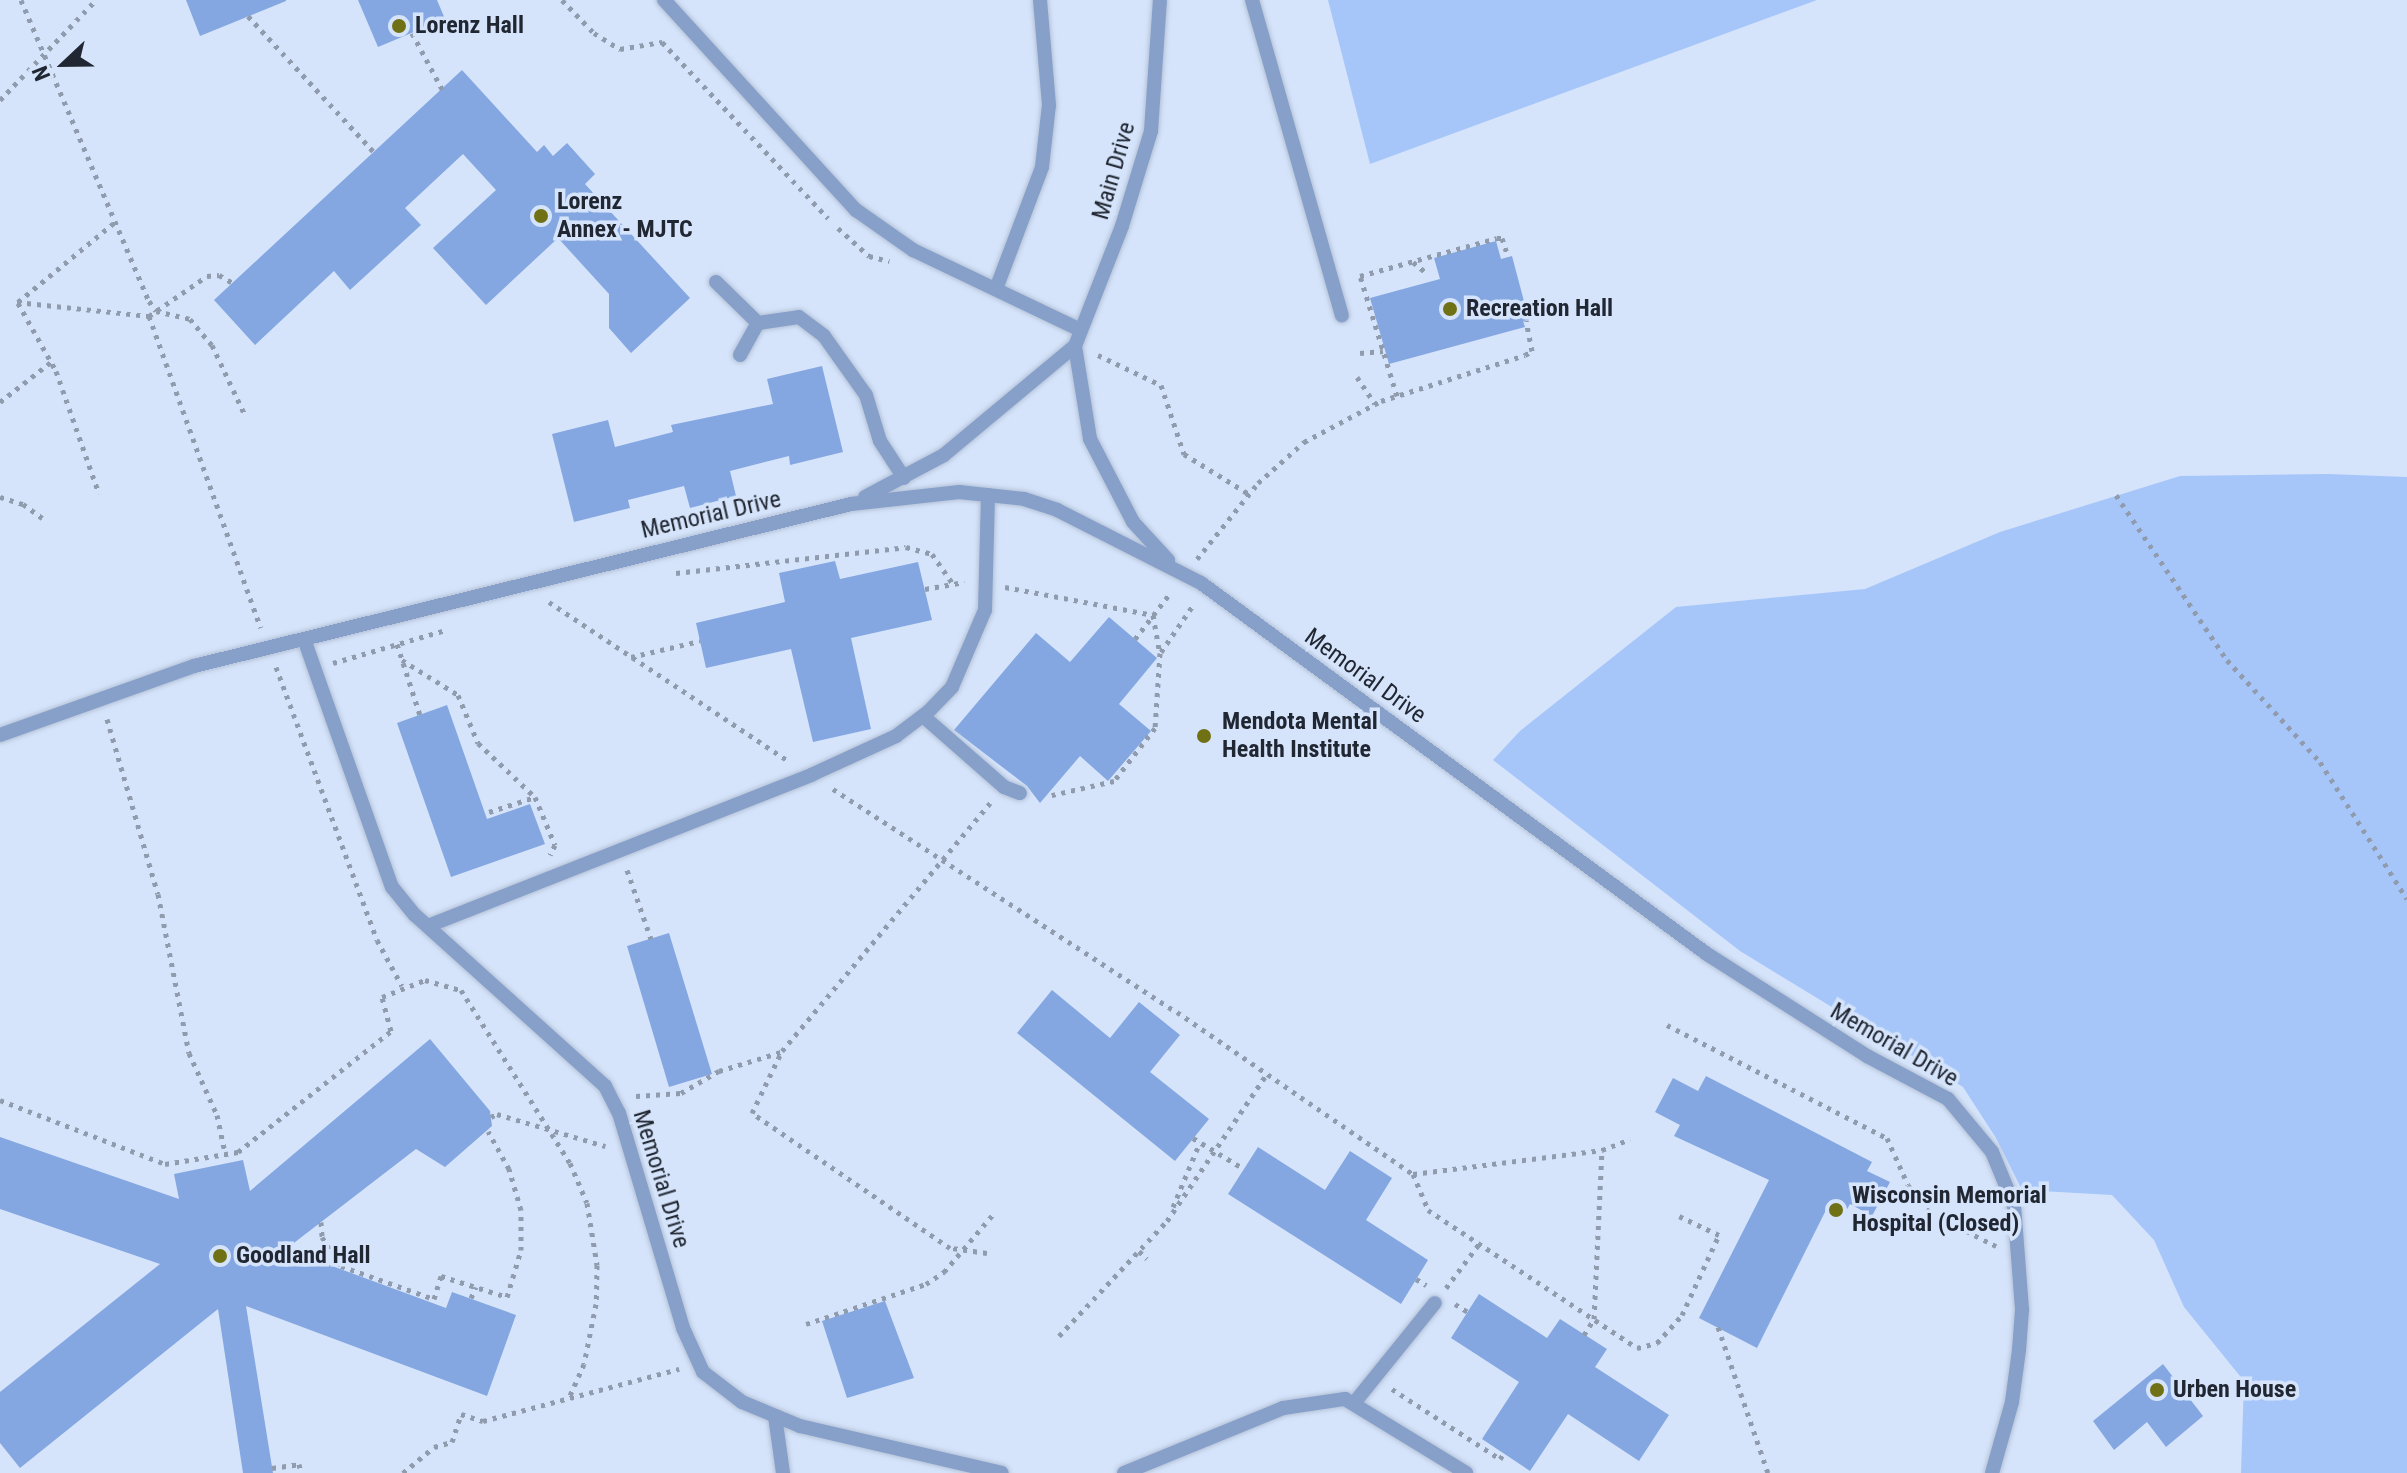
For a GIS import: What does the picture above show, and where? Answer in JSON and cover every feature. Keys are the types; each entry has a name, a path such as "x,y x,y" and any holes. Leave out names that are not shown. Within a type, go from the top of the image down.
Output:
{"lane":[{"path":"664,0 856,210 913,250 1081,330"},
{"path":"996,289 1042,167 1049,105 1040,0"},
{"name":"Main Drive","path":"1160,0 1151,131 1122,226 1075,346 1081,405 1108,481 1133,522 1181,572"},
{"path":"1252,0 1342,315"},
{"path":"716,282 758,323"},
{"path":"758,323 799,317 824,336 866,395 880,441 904,478"},
{"path":"740,355 758,323"},
{"name":"Main Drive","path":"851,504 944,455 1075,346"},
{"name":"Memorial Drive","path":"0,735 194,666 851,504 912,495 988,495 1024,499 1057,510 1205,586 1707,954 1855,1049 1948,1099 1978,1132 2005,1173 2014,1205 2015,1255 2022,1310 2019,1350 2012,1402 1992,1473"},
{"path":"428,926 811,775 896,736 923,716 952,687 972,649 985,610 988,495"},
{"name":"Memorial Drive","path":"304,639 392,887 428,926 610,1095 630,1145 683,1328 699,1364 742,1402 775,1416 1002,1473"},
{"path":"923,716 1004,787 1020,793"},
{"path":"1355,1402 1435,1303"},
{"path":"1124,1473 1283,1408 1331,1399 1355,1402 1466,1473"},
{"path":"775,1416 783,1473"}],"path":[{"path":"21,0 114,223 156,311"},
{"path":"0,100 96,0"},
{"path":"248,16 374,152"},
{"path":"412,33 442,89"},
{"path":"17,302 114,223"},
{"path":"1397,396 1360,276 1497,238 1502,238 1508,257"},
{"path":"1412,261 1428,274"},
{"path":"17,302 149,316 207,276 219,275 233,283"},
{"path":"17,302 51,362 99,494"},
{"path":"156,311 190,319 212,345 244,413"},
{"path":"1135,639 1181,572 1283,458 1375,404 1532,351 1526,321"},
{"path":"1360,353 1383,351"},
{"path":"0,402 51,362"},
{"path":"1357,377 1375,404"},
{"path":"2116,495 2227,660 2320,762 2407,899"},
{"path":"0,497 23,504 42,518"},
{"path":"669,574 906,547 932,554 953,584"},
{"path":"538,580 547,601 1267,1074 1413,1174 1428,1210 1637,1348 1648,1349 1682,1315 1719,1235 1679,1216"},
{"path":"925,589 986,583 1153,615"},
{"path":"1160,653 1205,586"},
{"path":"532,606 559,598"},
{"path":"1052,795 1114,781 1155,728 1160,653 1153,615"},
{"path":"313,669 457,627"},
{"path":"631,657 700,641"},
{"path":"397,644 420,715"},
{"path":"402,660 458,695 478,743 535,797 555,845 539,882"},
{"path":"101,699 158,894 189,1053 217,1115 225,1154"},
{"path":"987,1253 961,1253 752,1113 782,1051 1004,787"},
{"path":"489,812 535,797"},
{"path":"620,850 651,939"},
{"path":"0,1100 165,1164 225,1154 254,1144 391,1031 382,997 425,980 454,987 468,998 549,1129 587,1203 597,1265 588,1348 570,1396"},
{"path":"1667,1025 1887,1138 1908,1185 1930,1213 2015,1255"},
{"path":"610,1095 681,1093 719,1071 782,1051"},
{"path":"1059,1336 1167,1221 1267,1074"},
{"path":"491,1117 549,1129 608,1148 630,1145"},
{"path":"322,1237 341,1266 434,1299 441,1276 507,1297 521,1250 515,1189 488,1131"},
{"path":"1413,1174 1602,1150 1630,1139"},
{"path":"1167,1221 1196,1140 1244,1169"},
{"path":"1584,1335 1594,1319 1602,1150"},
{"path":"806,1324 926,1284 961,1253 995,1212"},
{"path":"321,1222 324,1263"},
{"path":"1435,1303 1479,1244"},
{"path":"1139,1251 1147,1259"},
{"path":"471,1298 476,1287"},
{"path":"1718,1327 1768,1473"},
{"path":"403,1473 434,1447 452,1442 461,1414 483,1421 699,1364"},
{"path":"1376,1379 1500,1459 1504,1453"},
{"path":"272,1468 299,1464 301,1473"}],"shaded area":[{"path":"1328,0 1817,0 1370,164"},
{"path":"2328,474 2407,477 2407,1473 2241,1473 2244,1381 2184,1307 2154,1240 2112,1195 2022,1190 1996,1138 1963,1087 1740,951 1493,760 1520,731 1676,607 1865,589 2000,532 2180,476"}],"building":[{"path":"186,0 286,0 286,1 200,36"},
{"name":"Lorenz Hall","path":"358,0 437,0 445,19 378,47"},
{"name":"Lorenz Annex - MJTC","path":"462,70 537,152 544,145 553,156 567,143 595,174 585,184 690,298 631,353 609,328 609,294 558,238 486,305 433,248 496,190 463,154 405,208 421,225 350,290 334,271 255,345 214,300"},
{"name":"Recreation Hall","path":"1496,241 1501,259 1512,256 1529,320 1523,321 1525,327 1389,364 1370,298 1440,279 1434,258"},
{"path":"822,366 843,452 790,465 789,456 730,471 736,496 690,508 684,486 628,500 630,508 574,522 552,434 608,420 615,447 673,432 671,425 773,404 767,379"},
{"path":"835,561 840,579 918,562 932,620 851,638 871,729 813,742 791,649 706,668 696,623 785,602 779,573"},
{"path":"1109,617 1157,658 1119,704 1151,731 1108,781 1080,756 1040,803 1027,786 954,730 1036,633 1070,662"},
{"path":"447,705 487,819 530,804 545,844 451,877 397,723"},
{"path":"669,933 712,1074 669,1087 627,946"},
{"path":"1052,990 1110,1038 1139,1002 1180,1035 1150,1072 1209,1119 1175,1161 1017,1033"},
{"name":"Goodland Hall","path":"430,1039 490,1111 492,1126 445,1167 416,1149 286,1249 446,1308 452,1292 516,1315 487,1396 246,1306 273,1473 243,1473 218,1309 20,1468 0,1443 0,1392 160,1264 0,1209 0,1137 179,1199 174,1174 243,1160 250,1191"},
{"name":"Wisconsin Memorial Hospital (Closed)","path":"1706,1076 1872,1162 1867,1171 1890,1182 1872,1216 1850,1204 1842,1218 1826,1210 1757,1348 1699,1318 1769,1180 1674,1136 1680,1125 1655,1112 1673,1078 1698,1091"},
{"path":"1258,1147 1325,1190 1350,1151 1392,1178 1366,1220 1428,1260 1401,1304 1228,1194"},
{"path":"1479,1294 1547,1338 1560,1319 1607,1349 1595,1367 1669,1415 1639,1461 1568,1414 1530,1471 1482,1439 1519,1382 1451,1338"},
{"path":"885,1301 914,1378 847,1398 822,1321"},
{"name":"Urben House","path":"2163,1364 2203,1416 2166,1447 2147,1422 2114,1450 2093,1421"}],"place":[{"name":"Lorenz Hall","path":"399,26"},
{"name":"Lorenz Annex - MJTC","path":"541,216"},
{"name":"Recreation Hall","path":"1450,309"},
{"name":"Mendota Mental Health Institute","path":"1204,736"},
{"name":"Wisconsin Memorial Hospital (Closed)","path":"1836,1210"},
{"name":"Goodland Hall","path":"220,1256"},
{"name":"Urben House","path":"2157,1390"}]}
